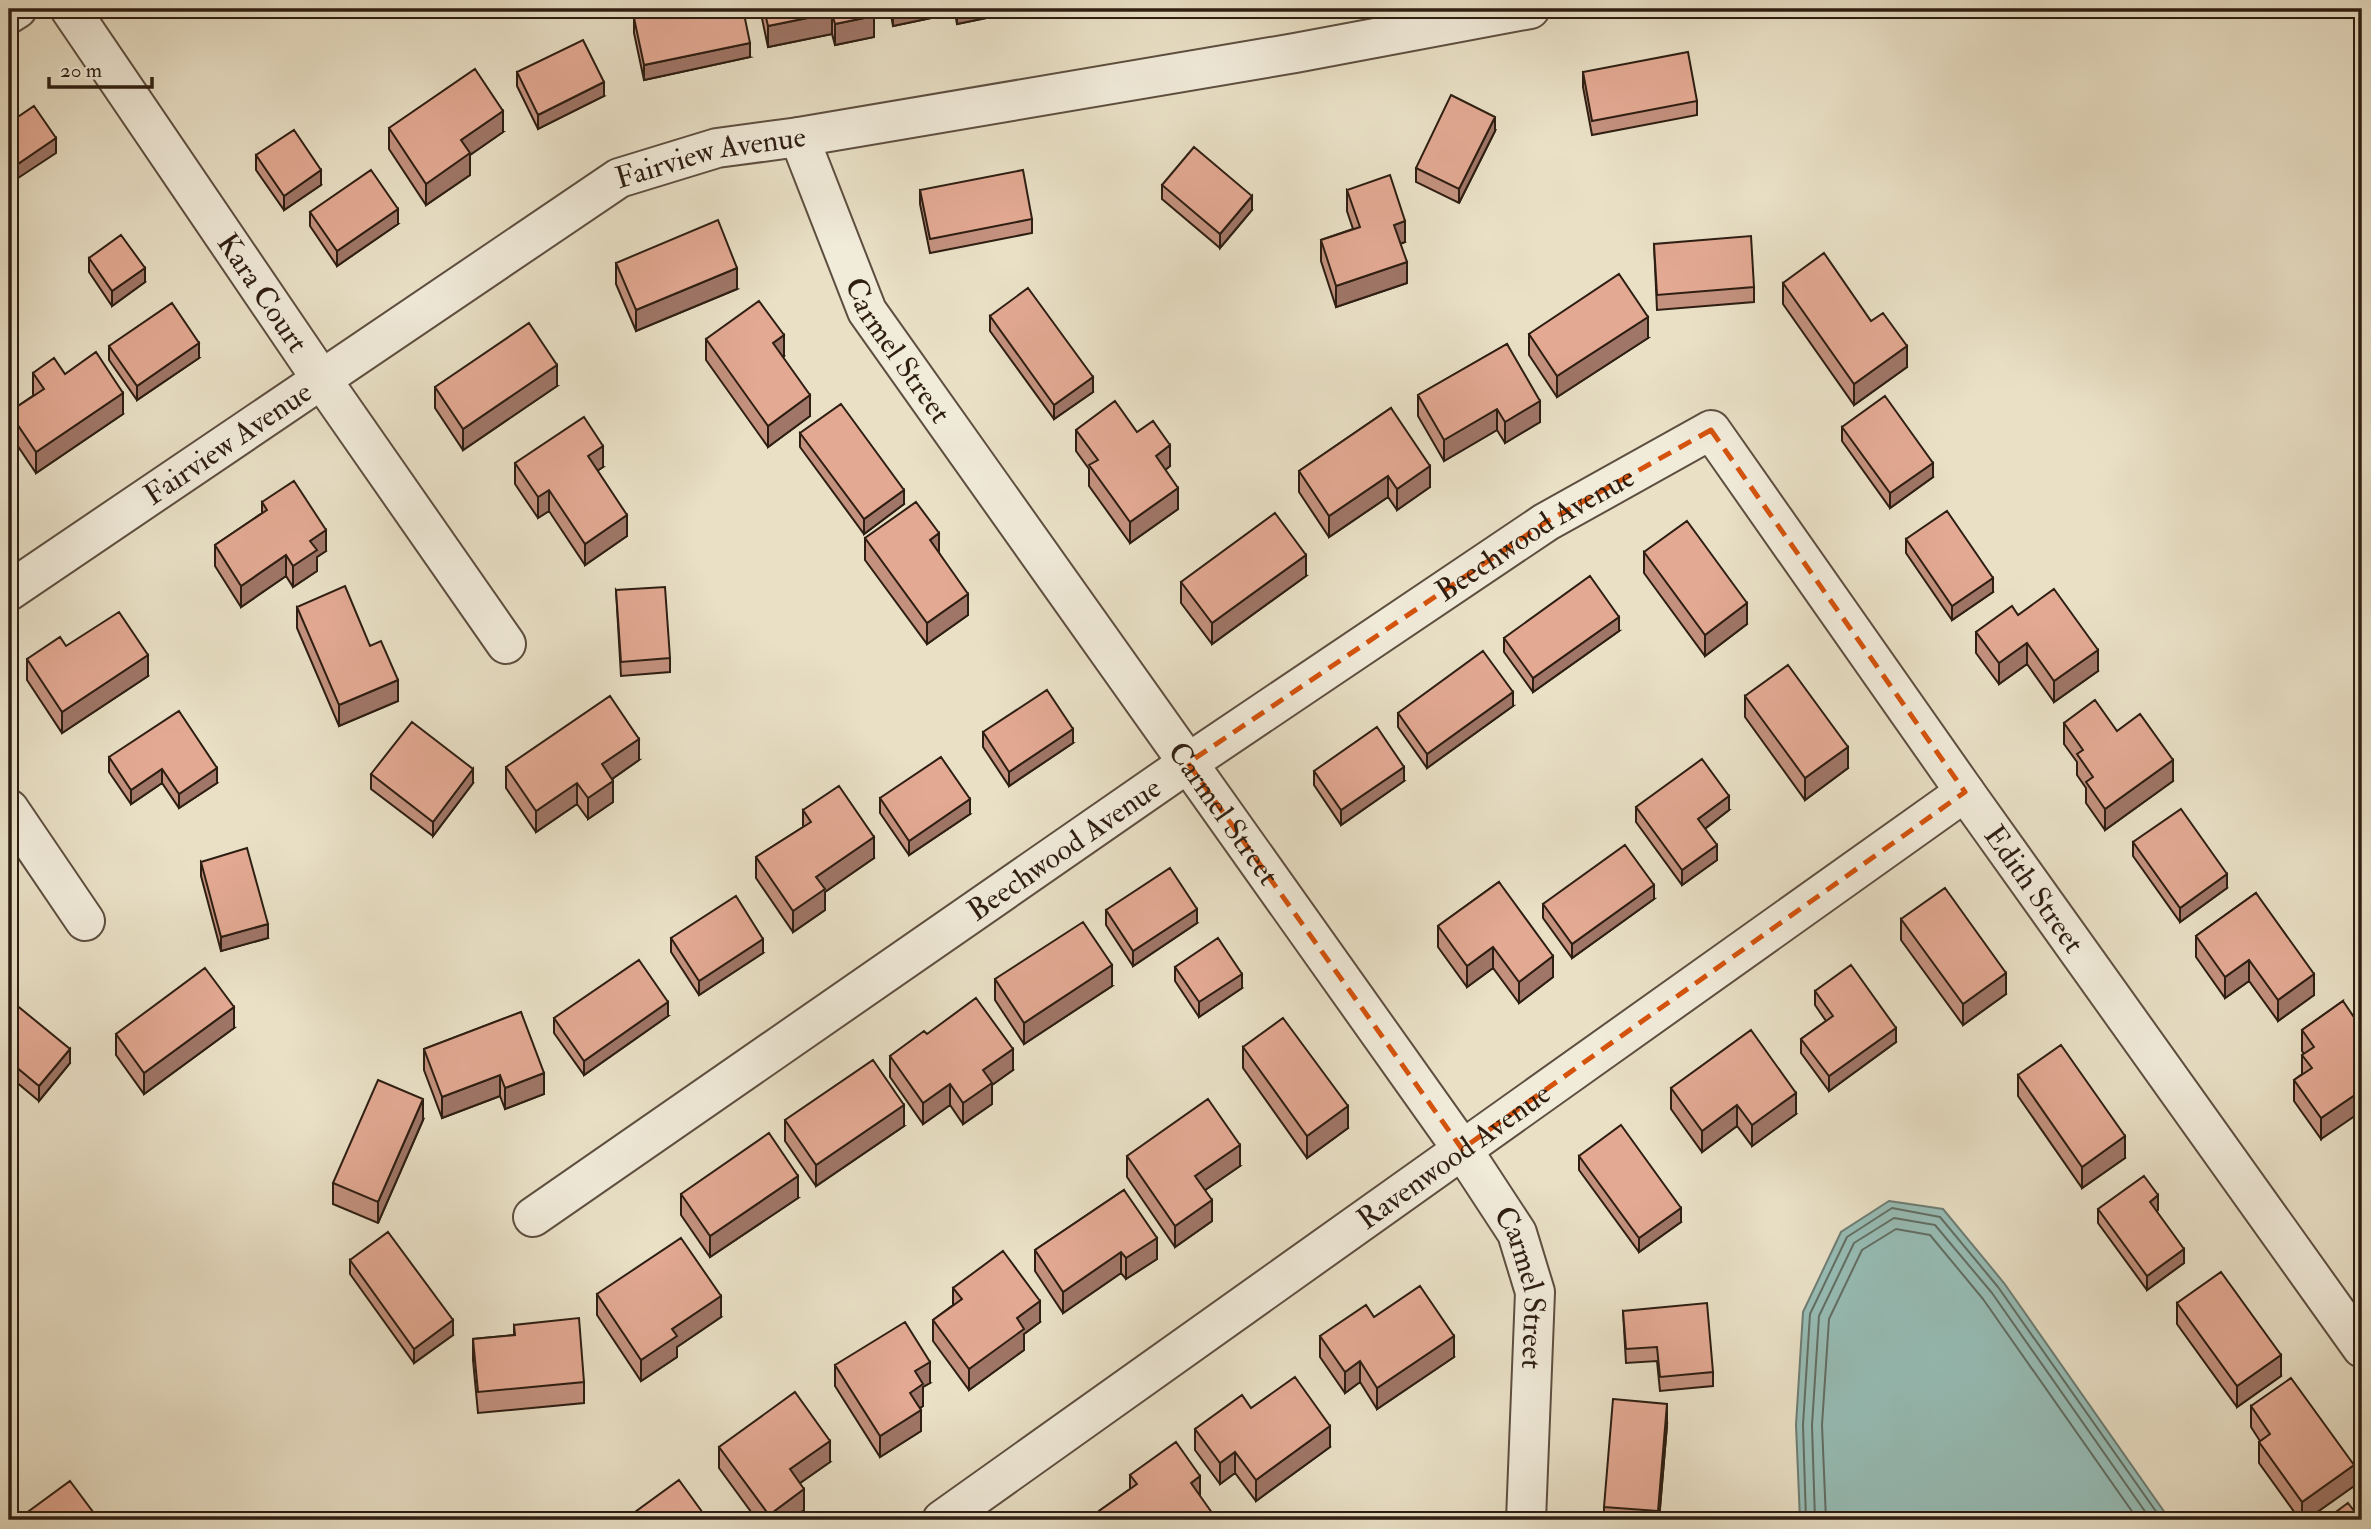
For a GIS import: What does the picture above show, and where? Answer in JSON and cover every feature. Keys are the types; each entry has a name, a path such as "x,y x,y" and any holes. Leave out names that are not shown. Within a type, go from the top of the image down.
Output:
{"street":[{"path":"9,14 17,9"},
{"name":"Kara Court","path":"70,9 322,380 506,644"},
{"name":"Fairview Avenue","path":"9,591 619,178 717,148 799,137 1282,55 1530,9"},
{"name":"Carmel Street","path":"799,137 867,311 1462,1149 1517,1233 1535,1292 1526,1520"},
{"name":"Beechwood Avenue","path":"533,1217 1188,763 1546,522 1711,430"},
{"name":"Edith Street","path":"1711,430 1965,792 2362,1348"},
{"name":"Ravenwood Avenue","path":"942,1520 1965,792"},
{"path":"9,809 85,920"}],"highlighted area":[{"path":"1711,430 1965,792 1462,1149 1188,763 1546,522"}],"water":[{"path":"1889,1201 1943,1209 2004,1283 2170,1520 1800,1520 1796,1425 1803,1312 1841,1232"}],"building":[{"path":"678,9 743,9 750,43 644,65 634,18"},
{"path":"764,9 873,9 874,16 835,24 832,13 768,26"},
{"path":"583,40 604,82 538,115 517,72"},
{"path":"1688,52 1697,101 1592,121 1583,72"},
{"path":"475,69 503,111 461,140 470,153 426,184 389,128"},
{"path":"1451,95 1495,117 1459,189 1416,168"},
{"path":"34,106 56,138 9,170 9,123"},
{"path":"294,130 321,170 284,196 256,155"},
{"path":"1194,147 1252,196 1220,234 1162,185"},
{"path":"371,170 398,209 337,251 310,212"},
{"path":"1023,170 1032,219 930,239 920,190"},
{"path":"1390,175 1405,221 1394,225 1407,262 1336,286 1321,240 1360,227 1347,190"},
{"path":"718,220 737,268 636,310 616,263"},
{"path":"121,235 145,268 112,291 89,258"},
{"path":"1751,236 1754,287 1657,295 1654,244"},
{"path":"1824,253 1871,321 1883,313 1907,346 1854,384 1783,283"},
{"path":"1619,274 1648,317 1557,376 1529,334"},
{"path":"1028,288 1093,377 1054,405 990,316"},
{"path":"759,301 784,335 773,343 810,395 768,426 706,339"},
{"path":"172,303 199,343 137,386 109,346"},
{"path":"529,323 557,365 463,429 435,387"},
{"path":"1507,344 1540,401 1505,422 1497,409 1444,440 1418,395"},
{"path":"96,352 123,393 36,452 9,412 44,389 33,373 54,358 65,374"},
{"path":"1885,396 1933,463 1890,493 1842,427"},
{"path":"1115,401 1137,432 1153,421 1170,445 1156,456 1178,488 1130,522 1089,465 1098,460 1076,430"},
{"path":"841,404 904,490 864,519 800,433"},
{"path":"1391,408 1430,466 1397,489 1388,476 1329,516 1299,471"},
{"path":"584,417 603,446 588,456 627,515 585,544 549,490 538,497 515,463"},
{"path":"9,451 17,462 9,467"},
{"path":"294,481 326,530 310,541 317,550 293,566 286,555 241,586 215,545 267,510 262,502"},
{"path":"916,502 939,533 930,540 968,594 927,623 865,538"},
{"path":"1947,511 1993,578 1952,606 1906,539"},
{"path":"1275,513 1306,555 1212,623 1181,582"},
{"path":"1687,521 1747,603 1705,635 1644,552"},
{"path":"1590,576 1619,617 1533,678 1504,638"},
{"path":"345,586 370,646 381,641 398,680 339,705 297,607"},
{"path":"665,587 670,658 621,662 616,590"},
{"path":"2054,589 2098,650 2054,681 2027,643 1999,663 1976,632 2012,606 2018,615"},
{"path":"119,612 148,655 62,712 27,659 60,637 66,646"},
{"path":"1483,651 1513,692 1427,754 1398,713"},
{"path":"1788,665 1848,747 1805,778 1745,696"},
{"path":"1047,690 1073,729 1009,772 983,732"},
{"path":"610,696 639,739 602,764 613,781 588,798 577,783 536,811 506,767"},
{"path":"2095,700 2117,731 2140,714 2173,760 2105,809 2086,782 2093,777 2077,754 2083,750 2064,723"},
{"path":"179,711 217,768 179,794 162,769 131,790 109,757"},
{"path":"412,722 473,769 433,822 371,774"},
{"path":"1377,727 1404,767 1341,810 1314,771"},
{"path":"941,757 970,799 909,841 880,798"},
{"path":"1702,759 1729,796 1698,819 1717,845 1682,870 1636,807"},
{"path":"839,786 874,837 816,877 825,889 793,911 756,857 811,822 803,810"},
{"path":"2181,809 2227,874 2180,908 2133,842"},
{"path":"1625,845 1654,885 1572,944 1543,904"},
{"path":"247,848 268,924 221,937 201,862"},
{"path":"1170,868 1197,909 1133,951 1106,910"},
{"path":"1499,882 1553,956 1519,982 1493,947 1467,966 1438,926"},
{"path":"1945,888 2006,973 1963,1004 1901,919"},
{"path":"2256,893 2314,974 2278,1000 2249,960 2225,977 2196,936"},
{"path":"736,896 763,939 699,981 671,938"},
{"path":"1083,922 1112,965 1024,1023 995,979"},
{"path":"1218,938 1242,974 1199,1002 1175,967"},
{"path":"639,960 668,1002 584,1061 554,1018"},
{"path":"1851,965 1896,1028 1829,1076 1801,1039 1833,1016 1815,991"},
{"path":"205,968 234,1007 144,1073 116,1034"},
{"path":"976,998 1013,1049 983,1070 992,1083 963,1103 950,1084 923,1103 890,1056 924,1031 927,1034"},
{"path":"9,999 70,1049 39,1086 9,1061"},
{"path":"2343,1001 2362,1029 2362,1090 2321,1118 2294,1080 2312,1068 2302,1055 2314,1047 2302,1030"},
{"path":"521,1012 544,1073 505,1088 500,1075 442,1097 424,1049"},
{"path":"1283,1018 1348,1106 1307,1136 1243,1047"},
{"path":"1751,1030 1796,1093 1752,1125 1737,1105 1702,1131 1671,1088"},
{"path":"2061,1045 2125,1136 2082,1167 2018,1075"},
{"path":"873,1060 904,1105 816,1165 785,1120"},
{"path":"378,1080 423,1099 378,1202 333,1183"},
{"path":"1208,1099 1240,1145 1195,1176 1212,1200 1175,1226 1127,1156"},
{"path":"1621,1125 1681,1208 1639,1238 1579,1156"},
{"path":"769,1133 798,1176 710,1236 681,1194"},
{"path":"2144,1176 2158,1195 2150,1202 2184,1249 2147,1276 2098,1209"},
{"path":"1124,1190 1157,1238 1126,1258 1121,1252 1063,1292 1035,1250"},
{"path":"388,1232 453,1320 414,1349 350,1260"},
{"path":"681,1238 721,1296 672,1329 677,1336 641,1360 597,1294"},
{"path":"1003,1251 1040,1301 1017,1318 1024,1329 969,1369 933,1320 962,1299 953,1288"},
{"path":"2221,1272 2281,1355 2237,1386 2177,1303"},
{"path":"1420,1286 1454,1336 1377,1388 1360,1361 1345,1372 1320,1336 1366,1305 1374,1317"},
{"path":"1707,1303 1713,1372 1660,1377 1657,1347 1626,1349 1623,1311"},
{"path":"579,1318 584,1382 478,1392 473,1339 515,1335 514,1325"},
{"path":"905,1322 930,1362 915,1371 923,1384 910,1393 921,1410 880,1436 835,1365"},
{"path":"1295,1377 1330,1426 1256,1480 1235,1452 1220,1463 1195,1429 1242,1395 1251,1408"},
{"path":"2291,1378 2354,1465 2302,1502 2259,1442 2270,1434 2251,1406"},
{"path":"795,1392 830,1441 790,1469 804,1489 769,1515 719,1447"},
{"path":"1613,1399 1667,1404 1658,1511 1604,1507"},
{"path":"1176,1442 1200,1476 1191,1483 1217,1520 1105,1520 1099,1511 1137,1484 1130,1475"},
{"path":"679,1480 708,1520 624,1520"},
{"path":"70,1481 99,1520 30,1520 25,1514"},
{"path":"2348,1503 2361,1520 2325,1520"}]}
